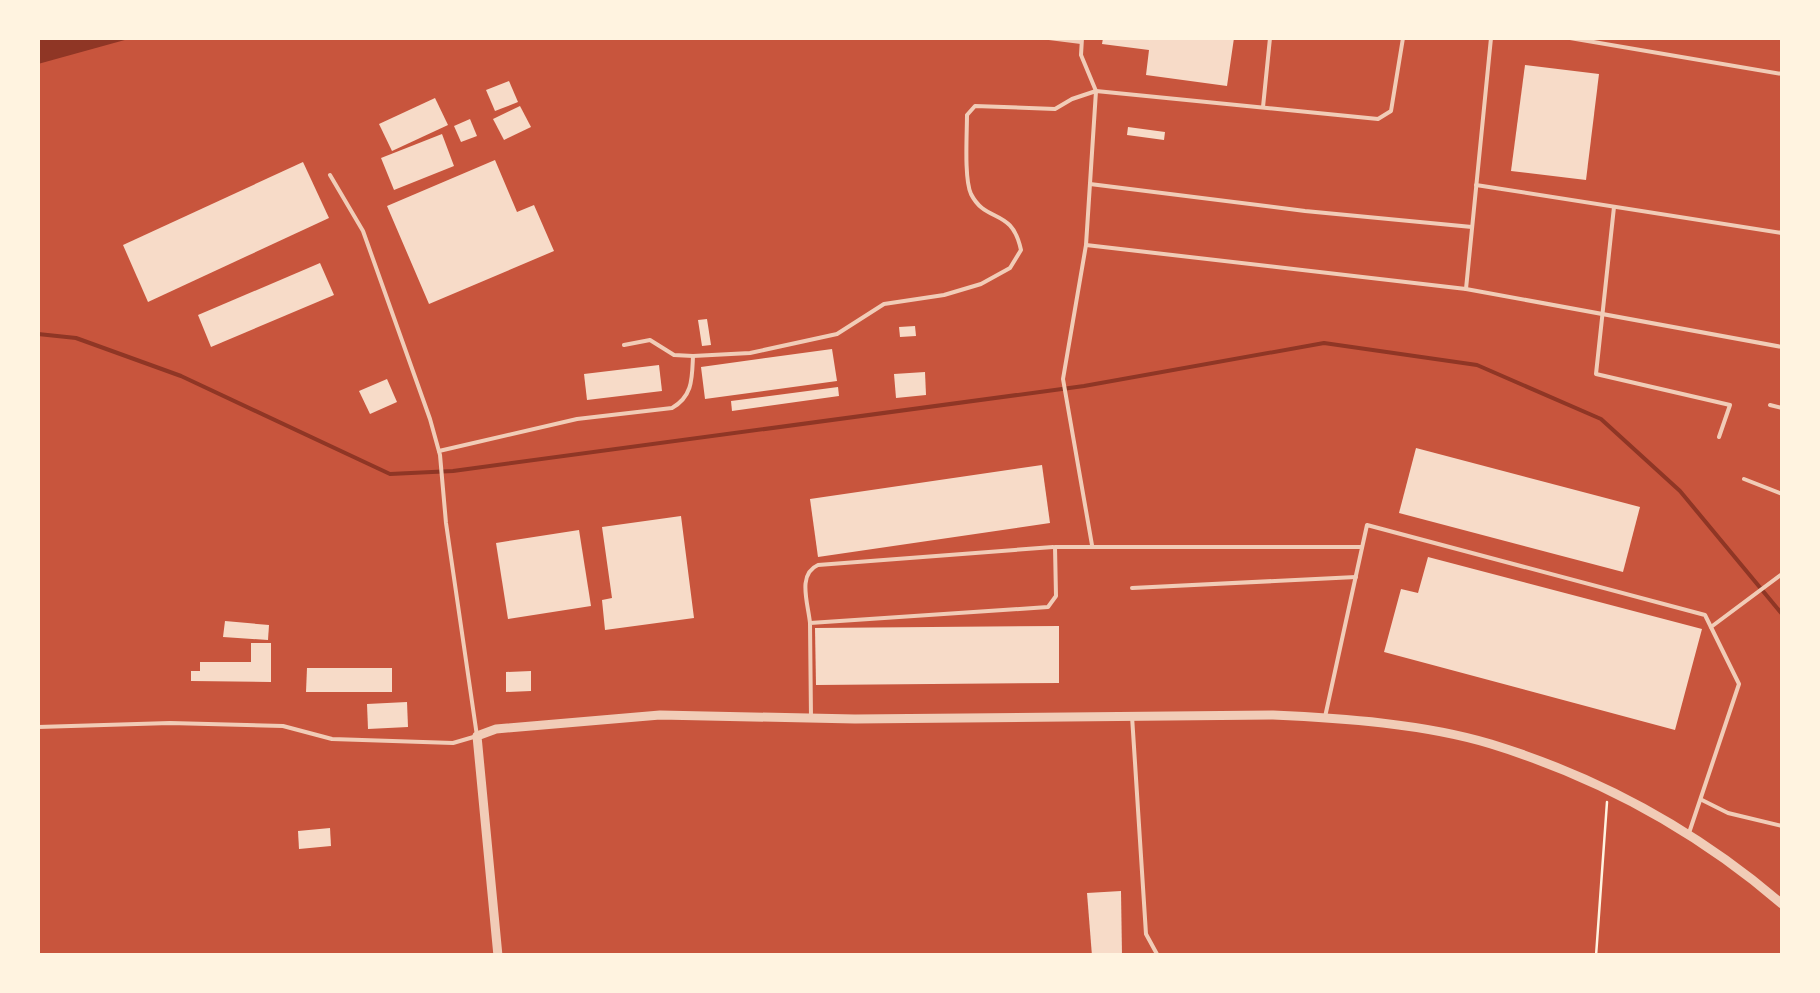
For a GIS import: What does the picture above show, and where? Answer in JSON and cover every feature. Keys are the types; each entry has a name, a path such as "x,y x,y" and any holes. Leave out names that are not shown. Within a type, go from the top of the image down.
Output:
{"street":[{"path":"498,956 477,736 496,729 660,715 1324,717 1438,732 1489,744 1608,790 1689,834 1746,872 1782,904"}],"lane":[{"path":"1050,38 1082,40 1082,55 1096,91 1086,245 1062,379 1092,547"},
{"path":"1263,108 1270,38"},
{"path":"624,346 650,340 674,354 750,354 837,334 884,304 981,284 1010,268 1021,250 1018,234 1010,222 983,209 970,192 966,115 975,106 1055,109 1096,91 1378,119 1391,111 1402,38"},
{"path":"1466,289 1491,38"},
{"path":"1570,38 1782,74"},
{"path":"38,727 170,723 283,726 332,740 453,743 477,736 439,453 363,231 330,175"},
{"path":"1090,184 1472,227"},
{"path":"1476,186 1782,232"},
{"path":"1614,206 1596,374 1730,406 1719,437"},
{"path":"1086,245 1466,289 1782,347"},
{"path":"439,453 577,419 672,408 683,402 691,388 693,356"},
{"path":"1770,405 1782,408"},
{"path":"1744,479 1782,494"},
{"path":"1324,717 1367,525 1705,615 1739,684 1689,834"},
{"path":"810,622 1048,607 1056,596 1054,547"},
{"path":"812,718 805,576 818,565 1054,547 1362,548"},
{"path":"1711,626 1782,575"},
{"path":"1132,588 1356,576"},
{"path":"1132,716 1146,934 1158,956"},
{"path":"1700,800 1728,813 1782,826"}],"path":[{"path":"1596,956 1608,790"}],"shaded area":[{"path":"38,38 132,38 38,64"}],"building":[{"path":"1103,38 1234,38 1227,86 1146,75 1149,50 1102,44"},
{"path":"1525,65 1599,74 1586,180 1511,171"},
{"path":"509,81 518,102 495,111 486,90"},
{"path":"435,98 448,125 392,151 379,124"},
{"path":"520,106 531,127 504,140 493,119"},
{"path":"470,119 477,136 461,142 454,126"},
{"path":"1128,127 1165,132 1164,140 1127,135"},
{"path":"442,134 454,166 394,190 381,158"},
{"path":"495,160 517,212 534,205 554,251 429,304 387,206"},
{"path":"303,162 329,218 148,302 123,245"},
{"path":"320,263 334,295 211,347 198,315"},
{"path":"707,319 711,345 702,346 698,320"},
{"path":"915,326 916,336 900,337 899,327"},
{"path":"832,349 837,381 705,399 701,367"},
{"path":"659,365 662,391 587,400 584,374"},
{"path":"925,372 926,395 896,398 894,374"},
{"path":"387,379 397,402 370,414 359,391"},
{"path":"838,387 839,396 732,411 731,401"},
{"path":"1416,448 1640,507 1623,572 1399,513"},
{"path":"1042,465 1050,523 818,557 810,499"},
{"path":"681,516 694,618 605,630 602,600 612,598 602,527"},
{"path":"579,530 591,606 508,619 496,543"},
{"path":"1428,557 1702,629 1675,730 1384,652 1401,589 1418,593"},
{"path":"225,621 269,625 268,640 223,637"},
{"path":"1059,626 1059,683 816,685 815,628"},
{"path":"251,643 271,643 271,682 191,681 191,671 200,671 200,662 251,662"},
{"path":"307,668 392,668 392,692 306,692"},
{"path":"531,671 531,691 506,692 506,672"},
{"path":"407,702 408,727 368,729 367,704"},
{"path":"330,828 331,846 299,849 298,831"},
{"path":"1121,891 1122,956 1092,956 1087,893"}],"waterway":[{"path":"38,334 76,338 181,376 390,474 453,471 1084,386 1324,343 1477,365 1601,419 1680,491 1782,614"}]}
